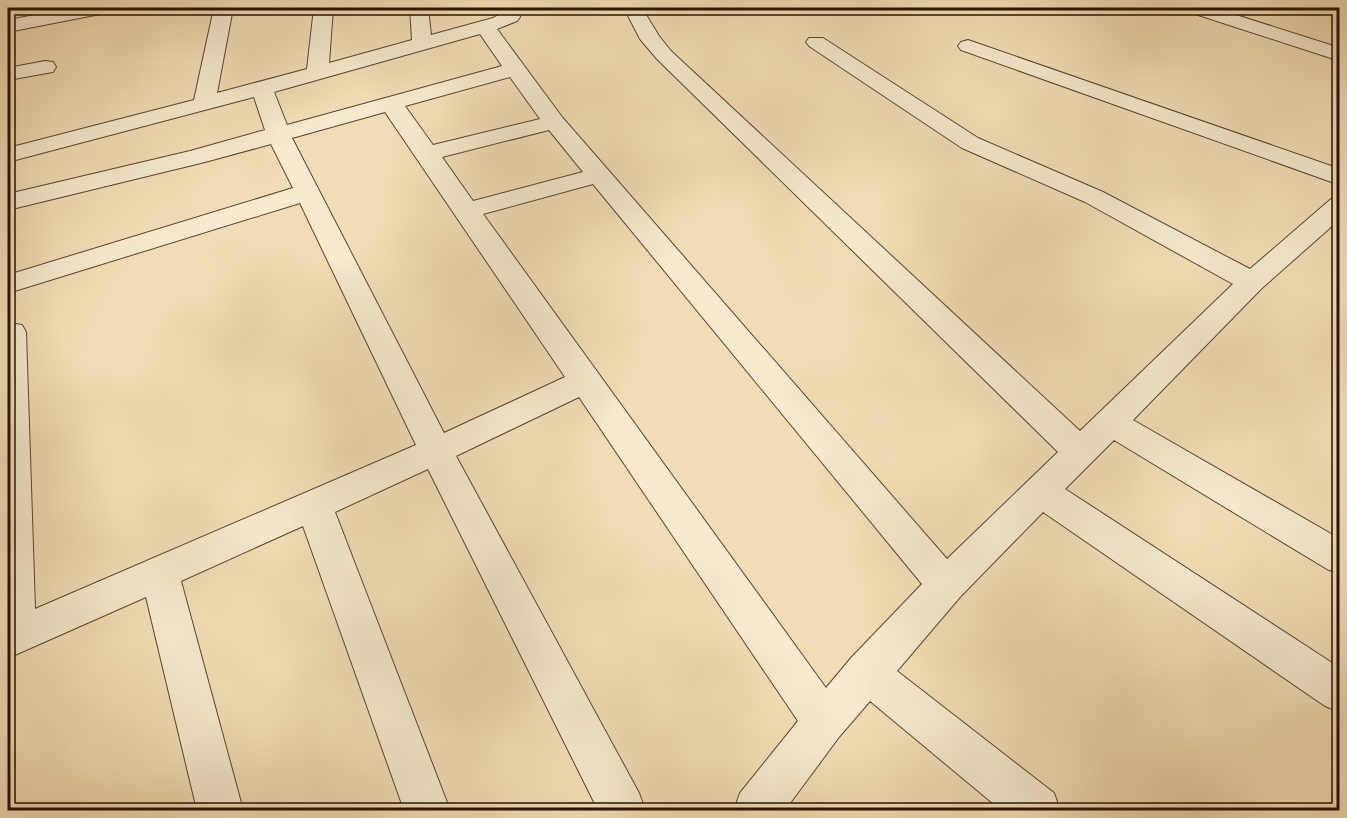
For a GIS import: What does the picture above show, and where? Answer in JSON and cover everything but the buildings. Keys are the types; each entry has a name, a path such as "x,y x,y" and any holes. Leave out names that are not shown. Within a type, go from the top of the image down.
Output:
{"street":[{"path":"8,26 31,14 100,8"},
{"path":"204,104 223,8"},
{"path":"318,71 323,8"},
{"path":"419,8 422,43"},
{"path":"8,154 204,104 506,20 510,17 509,8"},
{"path":"633,8 645,31 664,55 1080,452"},
{"path":"1196,8 1340,55"},
{"path":"484,26 554,122 946,585"},
{"path":"816,42 970,143 1079,189 1252,282"},
{"path":"968,46 1340,178"},
{"path":"8,74 45,67"},
{"path":"8,202 196,157 514,69"},
{"path":"261,87 278,134 436,451 622,810"},
{"path":"390,102 824,722"},
{"path":"426,154 554,122"},
{"path":"466,211 599,175"},
{"path":"8,284 307,192"},
{"path":"757,810 824,722 866,672 946,585 1252,282 1340,205"},
{"path":"10,332 12,638 436,451 584,381"},
{"path":"1110,422 1340,558"},
{"path":"1040,491 1340,692"},
{"path":"314,505 427,810"},
{"path":"159,573 220,810"},
{"path":"866,672 1037,810"}]}
